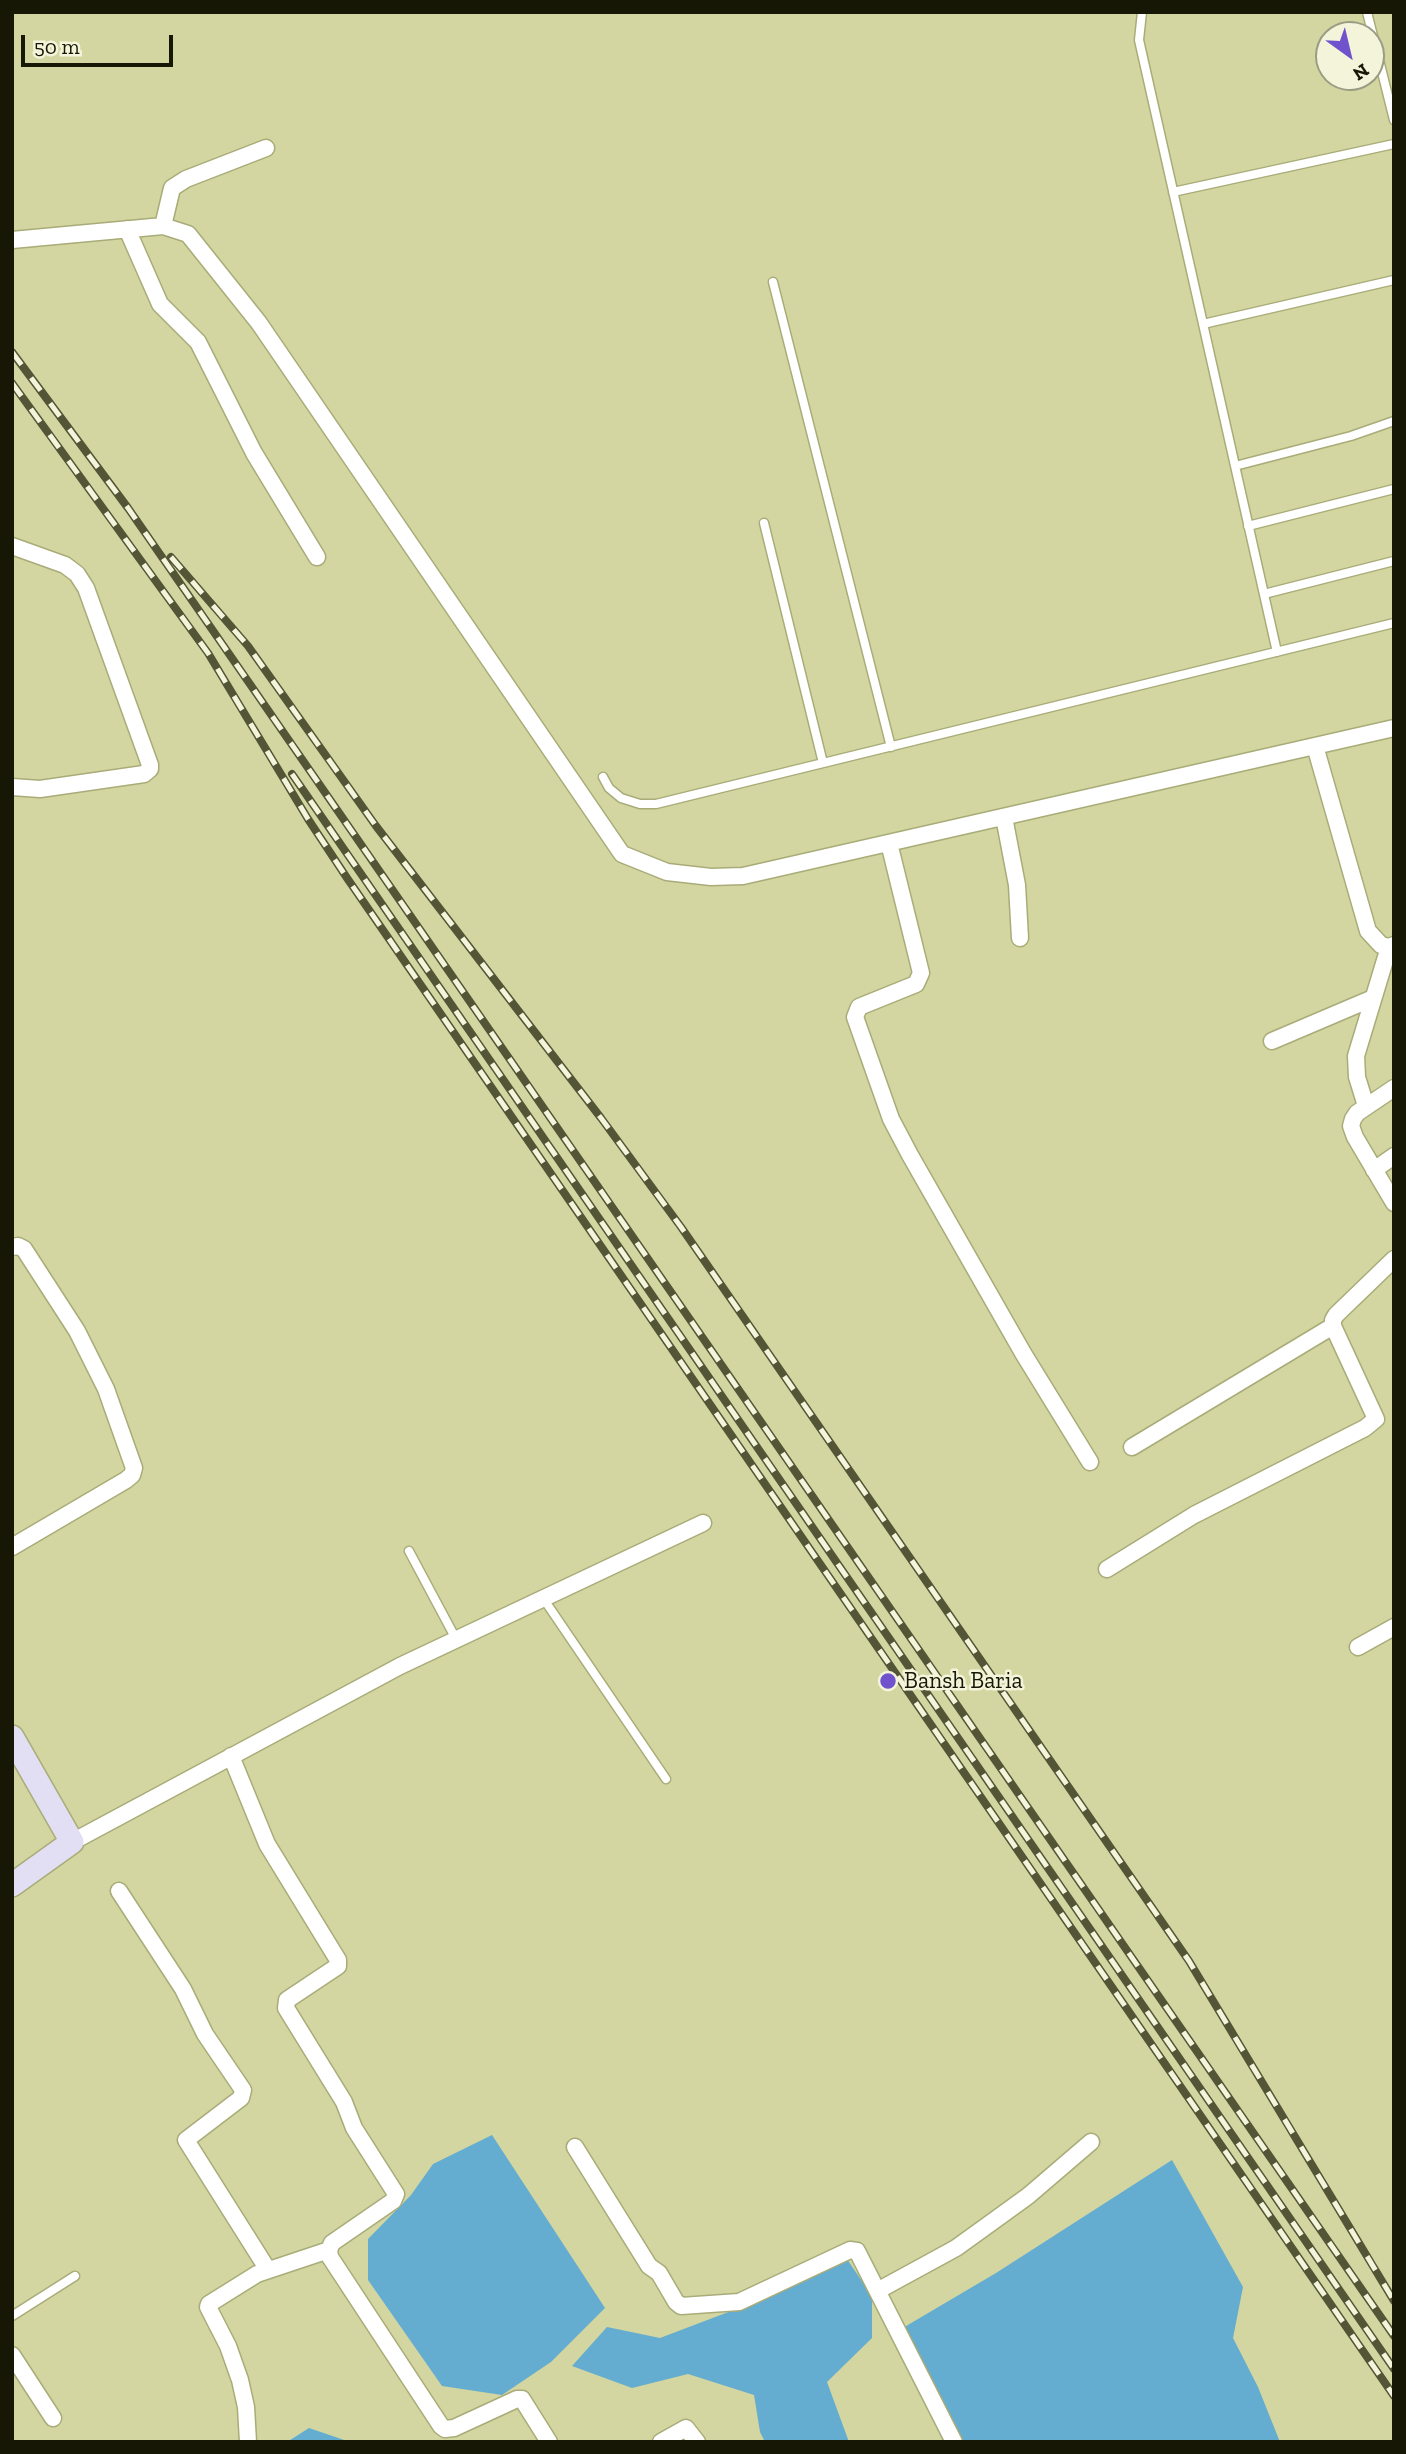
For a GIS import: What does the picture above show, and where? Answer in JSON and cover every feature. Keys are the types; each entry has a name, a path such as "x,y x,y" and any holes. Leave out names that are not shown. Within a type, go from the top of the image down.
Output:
{"street":[{"path":"163,226 172,188 187,178 266,148"},
{"path":"12,240 163,226 188,234 259,323 622,854 667,872 711,877 743,876 1394,728"},
{"path":"127,229 159,303 198,342 260,462 317,557"},
{"path":"12,546 65,565 77,575 86,588 150,765 150,769 144,774 40,789 12,787"},
{"path":"1315,746 1368,931 1381,945 1391,946 1356,1056 1357,1077 1366,1106"},
{"path":"1004,817 1017,885 1020,938"},
{"path":"889,843 921,973 916,984 859,1007 855,1017 891,1119 910,1155 1023,1353 1090,1462"},
{"path":"1272,1041 1373,998"},
{"path":"1394,1088 1366,1106 1353,1119 1352,1126 1355,1137 1394,1203"},
{"path":"1374,1170 1394,1156"},
{"path":"12,1247 24,1249 77,1331 106,1389 134,1468 132,1475 126,1480 12,1547"},
{"path":"1107,1569 1194,1515 1365,1428 1376,1419 1333,1326 1336,1315 1394,1259"},
{"path":"1132,1447 1333,1326"},
{"path":"12,1885 72,1842 400,1666 703,1523"},
{"path":"1358,1647 1394,1627"},
{"path":"12,1737 72,1842"},
{"path":"231,1756 267,1844 339,1963 287,2000 286,2008 344,2102 354,2129 396,2194 393,2201 332,2243 329,2250 337,2269 446,2435 454,2428 522,2399 548,2442"},
{"path":"118,1891 183,1989 205,2034 243,2090 242,2098 186,2140 268,2270"},
{"path":"879,2290 956,2248 1028,2196 1091,2142"},
{"path":"575,2147 649,2266 659,2273 681,2306 739,2302 855,2249 879,2290 907,2353 954,2442"},
{"path":"248,2442 246,2407 240,2380 228,2346 208,2307 211,2301 232,2288 268,2270 329,2250"},
{"path":"12,2355 53,2418"},
{"path":"661,2442 686,2428 697,2442"}],"lane":[{"path":"1142,12 1139,40 1277,652"},
{"path":"1367,12 1394,120"},
{"path":"1173,192 1394,144"},
{"path":"1203,324 1394,279"},
{"path":"772,282 891,747"},
{"path":"1235,466 1351,436 1394,421"},
{"path":"1248,526 1394,489"},
{"path":"764,523 823,763"},
{"path":"1264,594 1394,561"},
{"path":"603,777 609,788 621,798 640,804 656,804 1394,623"},
{"path":"409,1551 456,1639"},
{"path":"543,1598 666,1779"},
{"path":"12,2316 75,2276"}],"water":[{"path":"492,2135 605,2308 551,2362 502,2395 442,2386 368,2280 368,2239 411,2195 433,2164"},
{"path":"1172,2160 1243,2287 1233,2338 1258,2387 1280,2442 964,2442 901,2329 996,2273"},
{"path":"847,2259 872,2296 872,2338 827,2382 849,2442 765,2442 760,2432 754,2395 688,2374 632,2388 572,2366 607,2327 660,2338 760,2300"},
{"path":"309,2428 350,2442 287,2442"}],"railway":[{"path":"12,352 128,508 1394,2336"},
{"path":"12,383 208,653 308,819 347,878 1394,2396"},
{"path":"171,557 248,646 376,826 601,1118 681,1227 1189,1961 1394,2301"},
{"path":"292,774 1394,2369"}],"place":[{"name":"Bansh Baria","path":"888,1681"}]}
